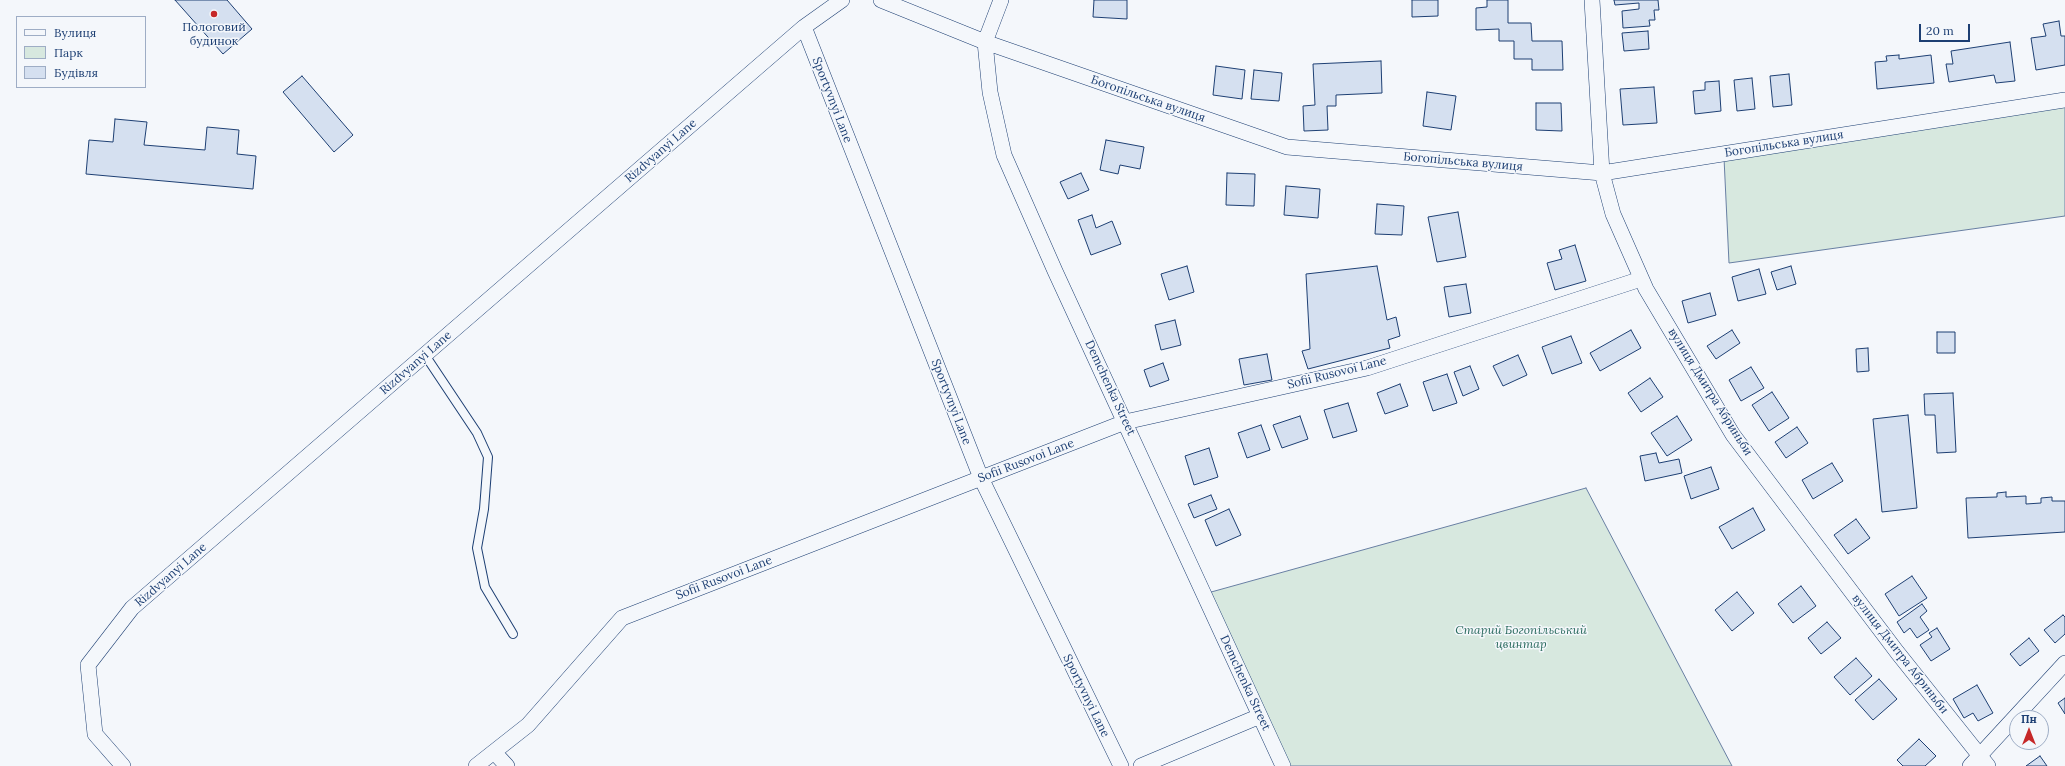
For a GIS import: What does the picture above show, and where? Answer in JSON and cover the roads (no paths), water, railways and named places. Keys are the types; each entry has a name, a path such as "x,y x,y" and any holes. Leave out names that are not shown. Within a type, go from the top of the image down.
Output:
{"street":[{"name":"Rizdvyanyi Lane","path":"123,766 95,734 88,665 132,608 804,27 842,0"},
{"name":"Богопільська вулиця","path":"881,0 985,42 1287,147 1602,173 2065,100"},
{"name":"Demchenka Street","path":"1001,0 985,42 990,92 1004,155 1283,766"},
{"name":"вулиця Дмитра Абриньби","path":"1592,0 1602,173 1613,214 1641,278 1734,435 1979,763"},
{"name":"Sportyvnyi Lane","path":"804,27 981,478 1121,766"},
{"name":"Sofii Rusovoi Lane","path":"476,766 528,725 622,618 1125,422 1367,368 1641,278"},
{"path":"1979,763 2065,663"},
{"path":"1141,766 1260,716"},
{"path":"494,752 508,766"}],"lane":[{"path":"425,355 477,432 488,457 484,509 477,548 485,587 513,634"}],"place":[{"name":"Пологовий будинок","path":"214,14"}],"park label":[{"name":"Старий Богопільський цвинтар","path":"1521,638"}]}
